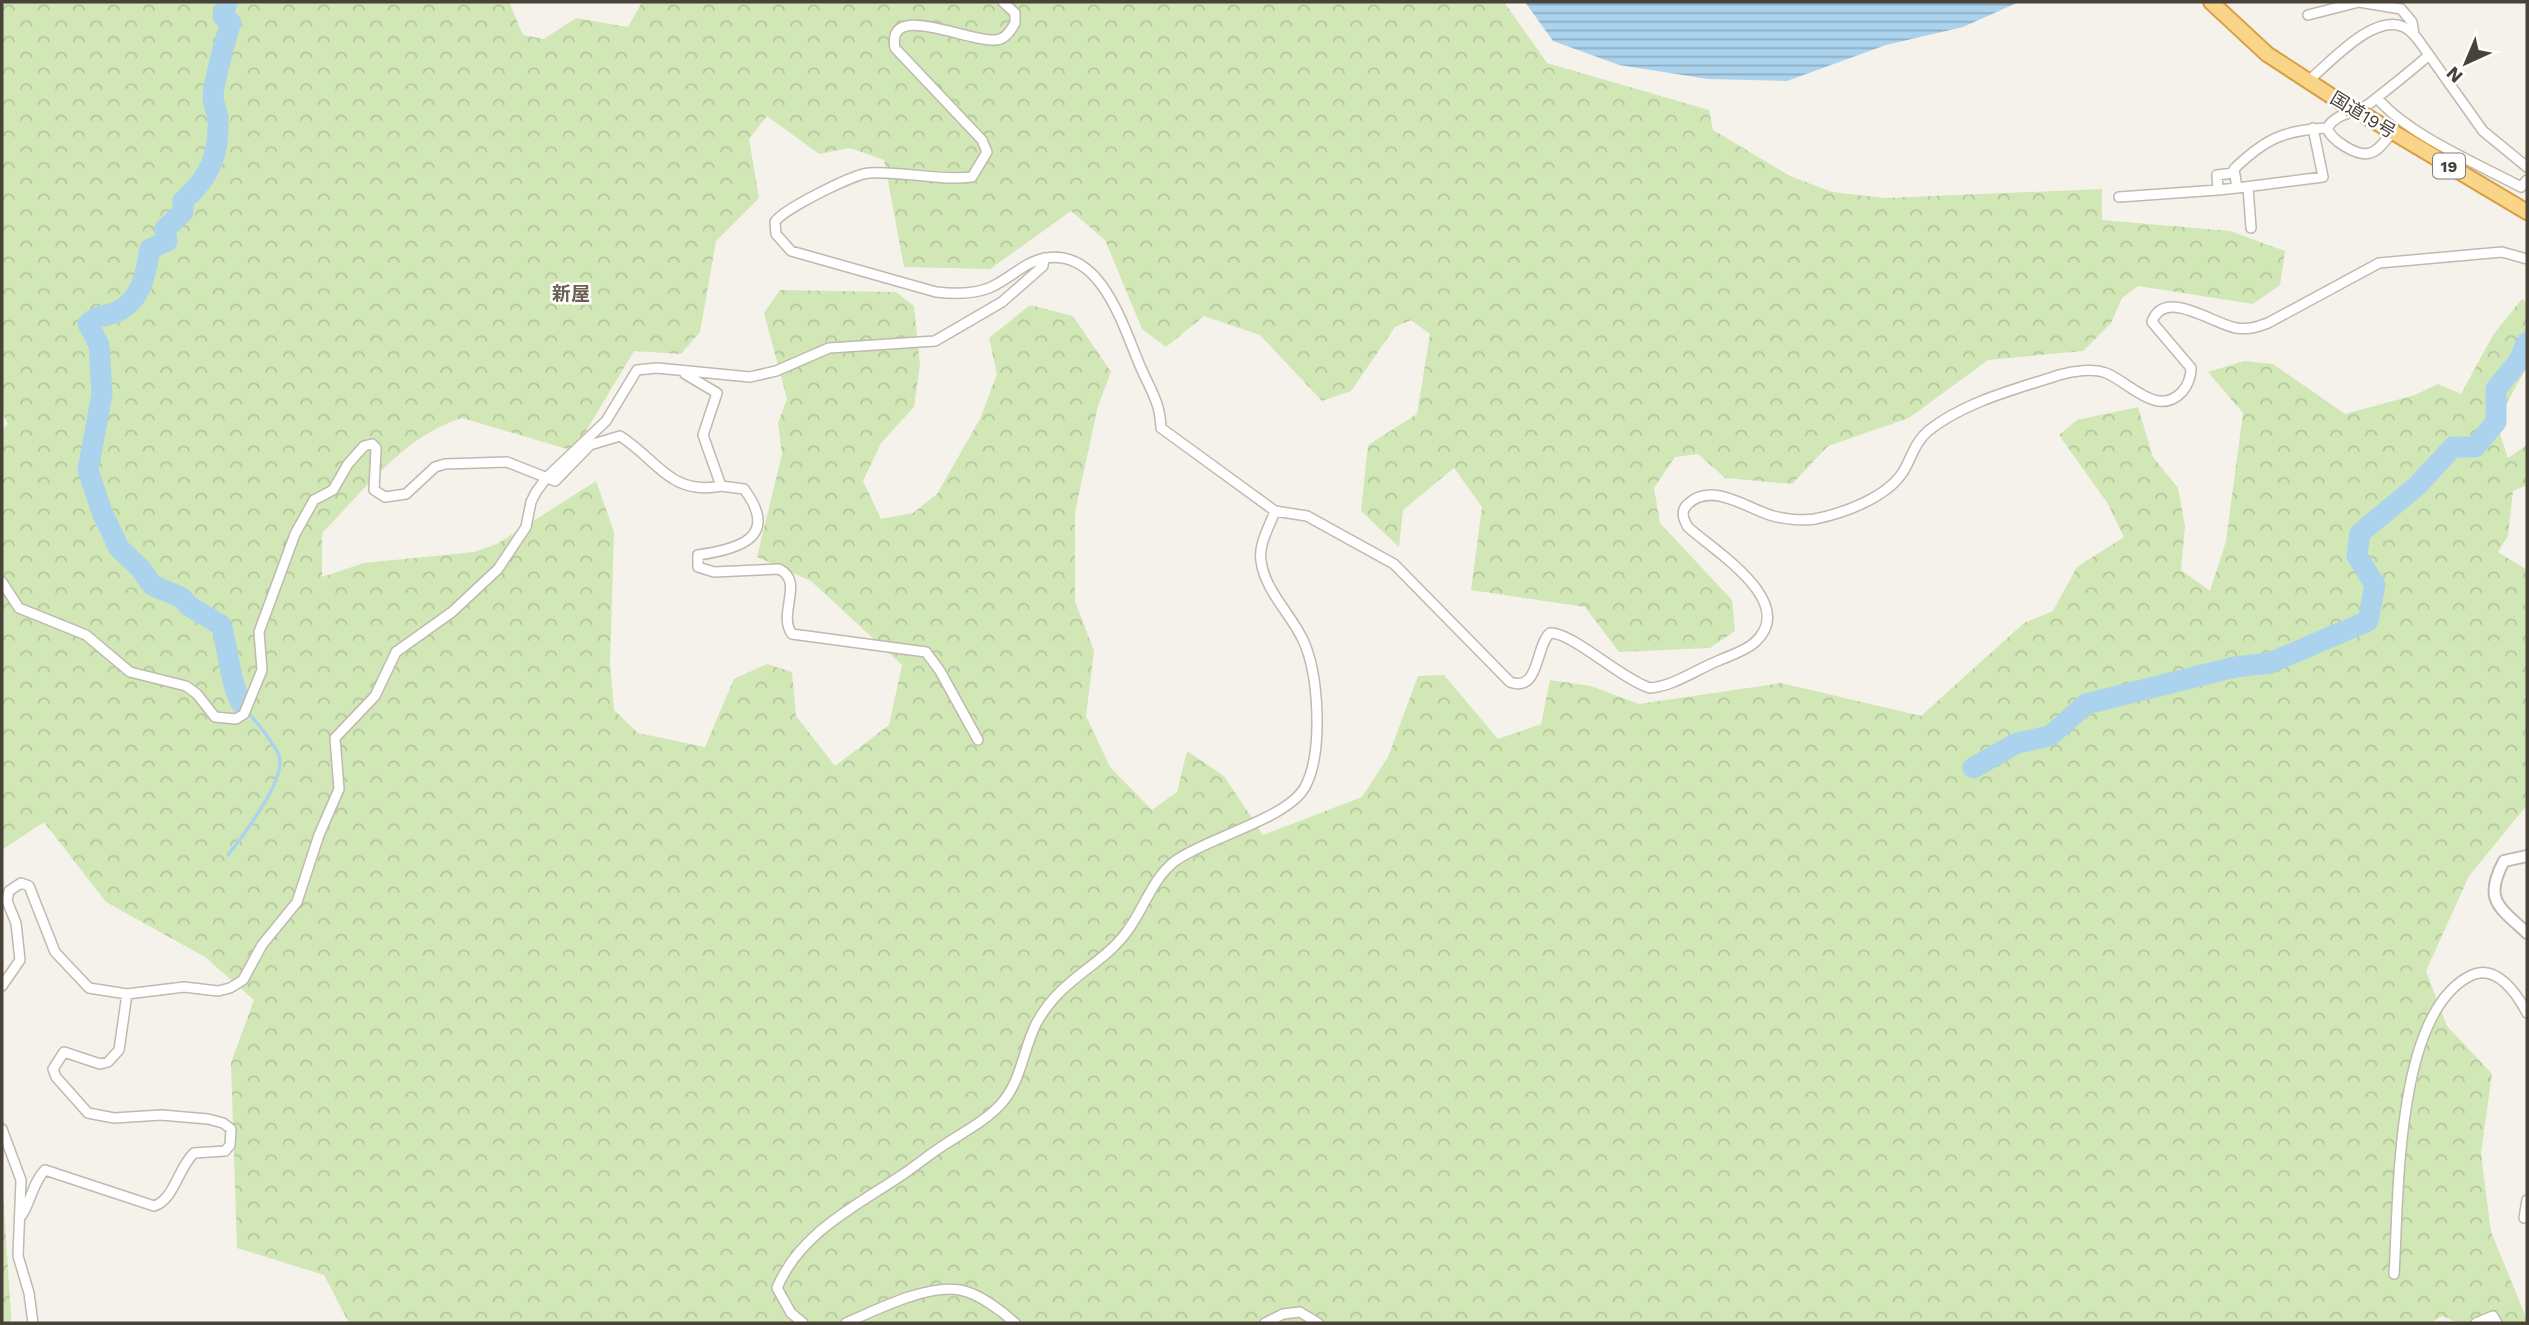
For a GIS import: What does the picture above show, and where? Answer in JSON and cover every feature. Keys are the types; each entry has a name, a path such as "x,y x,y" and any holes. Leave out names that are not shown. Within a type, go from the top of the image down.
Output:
{"highway":[{"name":"国道19号","path":"2211,2 2267,54 2342,103 2527,212"}],"street":[{"path":"939,17 993,41 1001,39 1015,23 1015,13 1003,2"},
{"path":"2308,15 2359,2 2401,9 2412,22 2414,35"},
{"path":"904,15 899,22 895,48 982,140 987,152 983,162 972,177 951,180 867,173 789,208 775,222 776,234 791,251 946,293 989,288 1044,258 1068,260 1080,266 1107,292 1160,407 1161,428 1275,510 1307,516 1382,556 1510,682 1518,685 1530,678 1546,636 1558,633 1638,684 1658,687 1752,645 1764,629 1766,616 1758,590 1742,571 1704,542 1683,520 1686,506 1692,500 1706,496 1722,496 1766,514 1797,520 1815,519 1858,505 1895,481 1918,441 1930,430 1991,398 2064,374 2086,370 2106,373 2142,396 2158,401 2172,399 2188,385 2191,368 2152,322 2159,310 2167,307 2180,307 2234,328 2250,329 2268,323 2379,263 2502,252 2527,259"},
{"path":"2308,81 2378,26 2388,23 2405,27 2414,35 2483,131 2527,167"},
{"path":"2327,128 2331,121 2366,106 2429,55"},
{"path":"2376,97 2391,114 2451,149 2521,187 2527,180"},
{"path":"2119,197 2218,190 2323,177 2313,128"},
{"path":"2237,188 2234,169 2254,150 2281,133 2327,128"},
{"path":"2327,128 2338,142 2366,154 2374,152 2392,133"},
{"path":"2218,190 2217,175 2234,173"},
{"path":"2248,187 2251,228"},
{"path":"2,986 20,960 16,923 7,901 9,891 21,883 29,886 55,952 89,988 127,994 184,987 218,991 243,981 262,945 297,902 319,835 332,811 340,789 335,738 374,696 396,652 452,612 498,569 526,527 531,502 547,477 606,421 637,370 750,377 776,371 829,348 935,341 1002,302 1043,265 1044,258"},
{"path":"680,372 718,393 703,435 721,486"},
{"path":"2,582 19,608 86,635 130,672 186,686 203,700 215,717 236,719 244,714 262,670 259,632 295,534 314,500 333,490 348,464 364,446 372,444 376,448 374,490 385,497 406,494 435,467 445,464 507,462 555,481 590,445 620,436 676,482 702,490 721,486 744,489 755,504 758,526 741,546 698,555 698,567 714,572 779,569 786,572 792,584 785,618 792,634 926,652 940,671 978,740"},
{"path":"803,1323 791,1313 778,1288 794,1259 814,1237 833,1220 908,1172 1000,1105 1026,1056 1037,1022 1063,986 1127,932 1156,879 1175,861 1201,845 1276,813 1306,786 1313,764 1315,682 1303,639 1268,582 1260,559 1275,510"},
{"path":"2527,856 2504,860 2493,884 2496,904 2527,933"},
{"path":"2394,1274 2398,1162 2415,1061 2438,1007 2458,983 2475,974 2491,973 2505,983 2527,1013"},
{"path":"22,1215 30,1203 37,1180 45,1170 154,1206 167,1199 176,1177 194,1153 225,1150 230,1145 231,1129 223,1122 161,1115 114,1118 88,1113 56,1077 53,1069 64,1052 100,1064 115,1056 119,1050 127,994"},
{"path":"2,1129 22,1180 18,1256 29,1293 33,1323"},
{"path":"2524,1218 2527,1200"},
{"path":"846,1323 899,1301 942,1290 961,1290 1015,1323"},
{"path":"1265,1323 1283,1314 1300,1312 1318,1323"},
{"path":"2476,1323 2493,1316 2497,1323"}],"green space":[{"path":"2,2 509,2 523,35 544,39 576,18 628,27 642,2 1504,2 1547,63 1709,110 1713,130 1790,176 1832,192 1884,198 2102,189 2102,220 2230,231 2285,251 2280,285 2253,304 2138,286 2122,298 2111,323 2083,351 1988,360 1909,418 1828,446 1792,484 1725,478 1698,454 1675,457 1654,488 1660,523 1732,600 1735,631 1710,648 1619,652 1585,607 1471,590 1482,507 1454,468 1403,510 1399,547 1361,511 1368,445 1417,414 1430,334 1411,320 1395,327 1351,391 1322,401 1260,335 1204,316 1166,347 1142,329 1105,240 1071,211 990,269 904,267 884,160 850,148 819,154 767,116 749,139 759,198 716,241 700,332 681,354 634,351 574,451 462,418 441,426 403,451 386,466 322,533 322,577 364,563 474,552 497,544 596,481 614,532 610,663 614,710 638,733 705,747 734,679 767,664 792,672 796,716 835,766 889,725 902,665 811,581 757,557 782,454 778,423 787,399 764,313 780,290 896,292 914,306 920,364 914,407 881,443 863,481 881,519 913,513 937,494 980,419 997,374 989,338 1030,305 1073,316 1111,372 1098,406 1075,512 1075,601 1094,651 1086,716 1110,767 1152,810 1177,792 1187,751 1224,776 1263,835 1362,797 1388,757 1418,676 1444,675 1498,739 1541,724 1550,680 1591,686 1639,704 1781,683 1921,716 2024,623 2053,611 2077,567 2124,537 2108,504 2059,435 2077,420 2138,407 2153,457 2178,488 2185,526 2181,570 2210,591 2226,541 2243,413 2208,372 2244,361 2273,364 2345,414 2415,395 2438,384 2461,394 2493,335 2522,299 2527,303 2527,367 2496,422 2508,458 2527,445 2527,485 2513,491 2508,536 2498,552 2527,570 2527,805 2469,876 2426,971 2447,1026 2492,1074 2481,1153 2491,1232 2526,1317 2525,1323 2458,1323 2442,1316 2431,1323 349,1323 324,1275 237,1248 231,1063 254,1000 205,957 106,902 44,822 2,850 2,429 8,424 2,412"},
{"path":"2,1178 11,1315 11,1323 2,1323"}],"water":[{"path":"1525,2 2019,2 1963,27 1886,45 1787,81 1708,79 1619,65 1553,41"}],"waterway":[{"path":"227,2 223,16 231,23 214,91 213,100 218,118 217,143 207,174 183,201 183,212 165,229 167,241 150,249 142,284 133,300 118,311 88,324 99,345 102,394 88,470 102,512 119,548 141,569 152,585 182,598 189,606 221,625 241,703"},
{"path":"1973,768 2017,743 2050,736 2086,704 2235,667 2270,663 2368,621 2375,585 2357,556 2360,533 2417,486 2453,447 2475,447 2496,422 2496,389 2518,362 2527,342"},
{"path":"228,855 262,807 280,766 279,756 272,744 241,703"}],"district":[{"name":"新屋","path":"571,293"}]}
